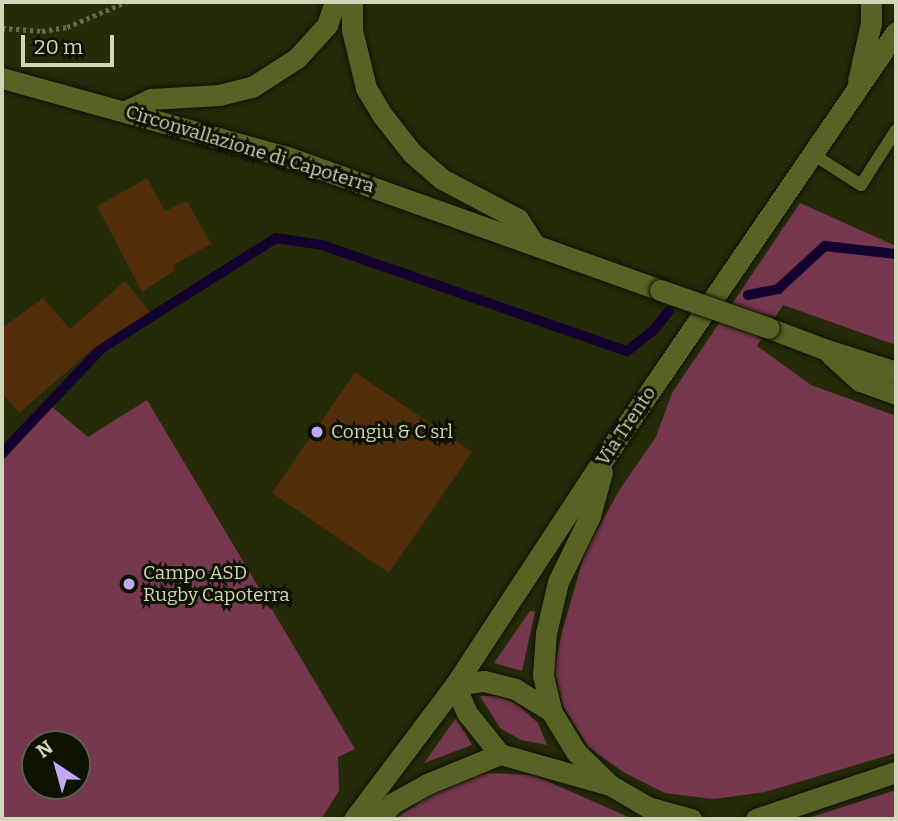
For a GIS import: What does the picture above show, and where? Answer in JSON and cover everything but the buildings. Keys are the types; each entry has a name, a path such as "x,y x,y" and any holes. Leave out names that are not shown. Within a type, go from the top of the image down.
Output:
{"street":[{"path":"126,111 151,99 219,95 252,87 297,58 327,24 335,2"},
{"path":"352,2 352,30 366,88 383,116 412,153 442,179 518,219 534,244"},
{"path":"856,93 871,23 871,2"},
{"name":"Via Trento","path":"354,819 455,685 607,454 896,32"},
{"name":"Circonvallazione di Capoterra","path":"2,78 286,156 824,349"},
{"path":"824,349 896,372"},
{"path":"824,349 860,380 896,394"},
{"path":"607,454 590,516 558,582 546,633 543,676 551,711 576,752 610,785 648,807 691,819"},
{"path":"551,711 515,689 484,681 455,685 467,713 500,754 610,785"},
{"path":"378,819 393,803 427,783 500,754"},
{"path":"756,819 896,772"}],"lane":[{"path":"814,155 861,185 896,130"}],"path":[{"path":"2,28 42,31 68,27 126,2"}],"shaded area":[{"path":"800,203 896,246 896,345 783,305 757,346 811,385 896,416 896,753 765,792 713,799 665,793 625,773 588,747 563,706 554,669 562,632 585,552 620,489 656,437 672,393"},
{"name":"Campo ASD Rugby Capoterra","path":"147,400 355,749 338,757 339,791 321,819 2,819 2,462 52,407 88,437"},
{"path":"530,611 535,612 522,671 494,663"},
{"path":"480,696 498,696 517,704 538,723 547,745 521,740 500,728"},
{"path":"456,718 472,745 424,763"},
{"path":"485,773 533,775 633,819 394,819 443,787"},
{"path":"896,790 896,819 805,819"}],"waterway":[{"path":"2,453 102,348 276,238 322,245 627,351 654,330 669,311"},
{"path":"748,295 778,289 825,246 896,254"}],"place":[{"name":"Congiu & C srl","path":"317,432"},
{"name":"Campo ASD Rugby Capoterra","path":"129,584"}]}
